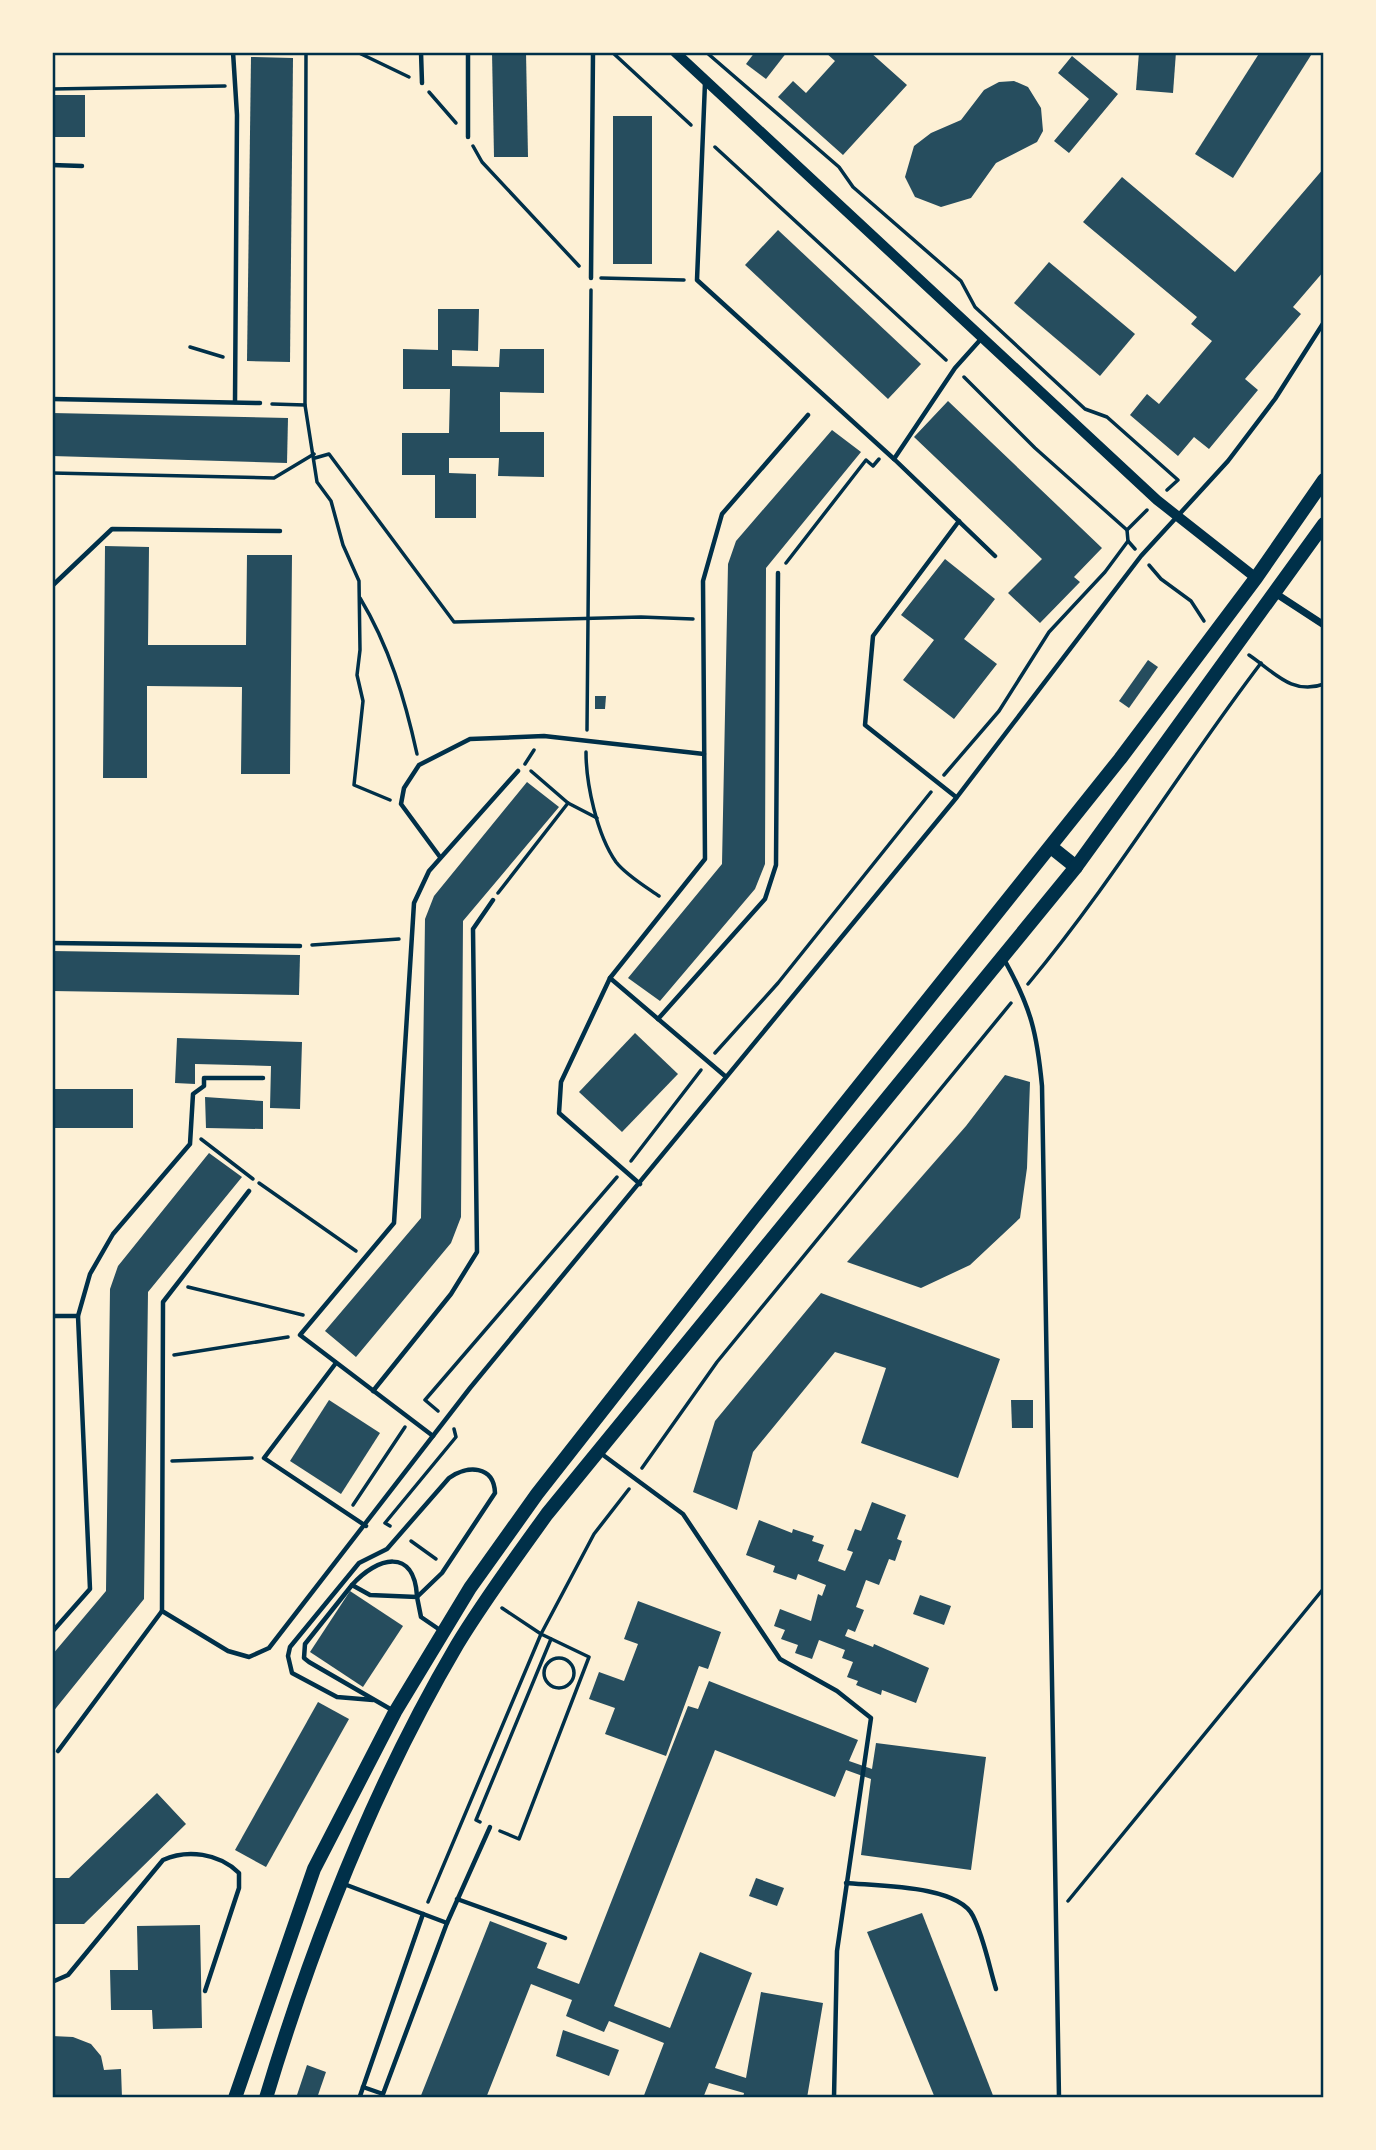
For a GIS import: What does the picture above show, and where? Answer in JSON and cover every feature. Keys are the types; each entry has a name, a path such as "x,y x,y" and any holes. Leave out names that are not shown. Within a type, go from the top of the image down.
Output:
{"main road":[{"path":"234,2098 314,1868 441,1630 537,1494 1051,847 1256,578 1324,480"},
{"path":"266,2098 288,2025 379,1797 457,1645 517,1556 598,1451 1076,867 1324,524"},
{"path":"1256,578 1275,593"},
{"path":"1051,847 1076,867"}],"street":[{"path":"675,52 1157,500 1256,578"},
{"path":"1275,593 1324,625"}],"lane":[{"path":"233,52 235,402"},
{"path":"421,52 422,83"},
{"path":"468,52 468,137"},
{"path":"590,278 593,52"},
{"path":"705,80 697,280 894,459 995,556"},
{"path":"52,165 82,166"},
{"path":"162,1611 228,1651 249,1657 269,1648 447,1418 640,1184 725,1076 957,797 1141,556 1228,461 1275,399 1324,321"},
{"path":"894,459 955,368 982,338"},
{"path":"52,399 260,403"},
{"path":"640,1184 559,1113 561,1082 610,978 705,859 703,581 722,514 808,415"},
{"path":"957,797 865,725 873,636 959,522"},
{"path":"52,586 112,529 280,531"},
{"path":"658,1019 765,899 776,865 778,573"},
{"path":"440,858 401,804 404,788 419,765 470,738 544,736 704,754"},
{"path":"433,1436 300,1335 394,1223 414,903 429,871 518,771"},
{"path":"373,1391 451,1294 477,1252 473,929 493,900"},
{"path":"52,943 300,946"},
{"path":"1003,957 1021,991 1038,1039 1042,1086 1059,2098"},
{"path":"610,978 725,1076"},
{"path":"52,1632 90,1589 78,1316 90,1274 113,1234 190,1144 193,1133 193,1094 204,1086 204,1078 263,1078"},
{"path":"58,1751 162,1611 163,1302 249,1191"},
{"path":"52,1316 78,1316"},
{"path":"336,1363 264,1458 366,1526"},
{"path":"598,1451 682,1514 780,1659 837,1691 871,1718 837,1951 834,2098"},
{"path":"352,1585 370,1595 417,1597 447,1566 495,1493 490,1478 474,1467 461,1469 449,1478 387,1549 359,1563 299,1633 288,1656 292,1673 337,1697 373,1700"},
{"path":"395,1712 304,1658 305,1644 352,1585 372,1566 391,1560 400,1563 413,1574 421,1617 441,1630"},
{"path":"363,2087 382,2096 447,1923 490,1827"},
{"path":"52,1982 68,1975 163,1860 185,1853 220,1860 239,1873 239,1888 205,1992"},
{"path":"846,1883 936,1893 963,1905 973,1914 996,1989"},
{"path":"343,1884 447,1923"},
{"path":"457,1899 565,1938"},
{"path":"360,2096 424,1914"}],"path":[{"path":"306,52 305,405 317,482 331,501 343,545 359,581 360,650 357,675 363,701 354,785 401,804"},
{"path":"612,52 955,368 1035,448 1127,530 1128,541 1161,579 1191,601 1201,619 1216,631"},
{"path":"706,52 839,167 853,187 961,281 975,307 1085,409 1107,417 1178,480 1127,530"},
{"path":"52,89 235,85"},
{"path":"468,137 482,162 590,278 593,316 586,782 597,818 617,862 669,904"},
{"path":"590,278 697,280"},
{"path":"190,347 216,357 236,357"},
{"path":"266,403 305,405"},
{"path":"52,473 274,478 314,456 329,454 454,622 641,617 703,620"},
{"path":"778,573 866,460"},
{"path":"348,1514 425,1400 623,1171 708,1061 778,983 999,711 1049,632 1105,572 1128,541"},
{"path":"359,596 379,630 400,687 419,765"},
{"path":"1237,646 1286,684 1315,687 1324,684"},
{"path":"424,1914 541,1634 594,1534 717,1362 1021,991 1142,834 1215,723 1261,663"},
{"path":"518,771 524,765 568,803 597,818"},
{"path":"493,900 568,803"},
{"path":"300,946 411,939"},
{"path":"193,1133 260,1184 367,1258"},
{"path":"177,1284 315,1318"},
{"path":"163,1357 300,1335"},
{"path":"425,1400 452,1422 456,1437 386,1523 447,1566"},
{"path":"162,1461 264,1458"},
{"path":"1056,1915 1324,1588"},
{"path":"502,1608 541,1634 589,1657 519,1839"},
{"path":"476,1820 543,1665 551,1639"},
{"path":"566,1660 571,1648"},
{"path":"543,1665 557,1658 566,1660 572,1667 573,1678"},
{"path":"543,1665 544,1676 554,1688 564,1687 573,1678"},
{"path":"573,1678 579,1680"}],"building":[{"path":"492,52 526,52 528,157 494,157"},
{"path":"755,52 787,52 766,79 746,64"},
{"path":"825,52 870,52 907,85 843,155 778,97 793,81 806,93 835,61"},
{"path":"1139,52 1176,52 1173,93 1136,90"},
{"path":"1260,52 1313,52 1233,178 1195,154"},
{"path":"1072,56 1118,94 1069,153 1054,141 1089,99 1058,73"},
{"path":"251,57 293,58 290,362 247,361"},
{"path":"1014,81 1028,87 1041,108 1043,131 1037,142 996,163 971,198 941,207 915,197 905,177 914,146 931,133 961,120 984,90 999,82"},
{"path":"52,95 85,95 85,137 52,137"},
{"path":"613,116 652,116 652,264 613,264"},
{"path":"1324,168 1324,271 1293,307 1301,314 1245,379 1258,390 1209,449 1194,437 1178,456 1130,415 1147,394 1159,404 1212,341 1191,324 1197,317 1083,222 1122,177 1235,272"},
{"path":"778,230 921,364 888,399 745,265"},
{"path":"1049,262 1135,334 1100,376 1014,303"},
{"path":"438,309 479,309 478,351 452,350 452,366 499,367 500,349 544,349 544,393 500,392 500,432 544,432 544,477 498,476 499,458 449,458 449,473 476,474 476,518 435,518 435,475 402,475 402,433 449,433 450,389 403,389 403,349 438,350"},
{"path":"948,401 1102,548 1074,577 1080,582 1040,623 1008,593 1042,559 914,437"},
{"path":"52,413 288,418 287,463 52,456"},
{"path":"832,430 861,452 766,568 765,864 755,889 660,1001 628,978 722,864 728,564 736,541"},
{"path":"105,546 149,547 148,645 246,645 247,555 292,555 290,774 241,774 242,687 147,686 147,778 103,778"},
{"path":"945,559 995,599 964,639 997,664 954,719 903,680 934,640 901,615"},
{"path":"1148,660 1158,667 1129,708 1119,701"},
{"path":"595,696 606,696 605,709 595,709"},
{"path":"527,782 559,807 463,921 461,1217 451,1243 356,1357 325,1331 421,1218 425,919 434,896"},
{"path":"52,951 300,955 299,995 52,991"},
{"path":"635,1033 678,1074 622,1132 579,1092"},
{"path":"177,1038 302,1042 300,1109 270,1108 271,1066 195,1064 195,1084 175,1083"},
{"path":"1005,1075 1030,1082 1027,1168 1020,1218 970,1265 921,1288 847,1262 966,1126"},
{"path":"52,1089 133,1089 133,1128 52,1128"},
{"path":"205,1097 263,1101 263,1129 206,1128"},
{"path":"209,1153 242,1177 148,1292 144,1599 52,1713 52,1655 106,1591 110,1289 118,1266"},
{"path":"821,1293 1000,1359 958,1478 861,1443 886,1368 835,1352 753,1452 737,1510 693,1492 715,1421"},
{"path":"329,1400 380,1433 341,1494 290,1461"},
{"path":"1011,1400 1033,1400 1033,1428 1012,1428"},
{"path":"872,1502 906,1515 897,1539 902,1541 895,1561 889,1559 879,1585 866,1580 856,1607 864,1610 855,1632 848,1629 845,1636 873,1647 874,1644 929,1668 916,1703 882,1690 881,1695 856,1685 858,1681 847,1677 853,1662 842,1658 845,1650 819,1640 812,1659 795,1653 798,1645 781,1639 785,1630 774,1626 780,1609 811,1621 818,1594 822,1596 826,1585 798,1574 796,1580 773,1572 775,1566 746,1555 759,1520 792,1533 793,1529 814,1536 812,1541 824,1545 818,1561 845,1571 853,1552 847,1550 855,1529 861,1531"},
{"path":"350,1591 403,1626 363,1687 310,1652"},
{"path":"920,1595 951,1606 944,1625 913,1614"},
{"path":"638,1601 721,1632 708,1669 699,1666 666,1756 605,1734 615,1708 589,1699 599,1672 624,1681 638,1644 624,1639"},
{"path":"709,1681 858,1740 849,1761 872,1769 876,1743 986,1757 971,1870 861,1855 871,1779 846,1770 835,1797 715,1750 614,2006 670,2028 700,1952 752,1973 715,2068 746,2078 761,1992 823,2003 807,2098 743,2098 744,2093 709,2083 703,2098 643,2098 664,2043 609,2021 604,2032 566,2016 572,2000 531,1984 486,2098 420,2098 490,1921 547,1943 537,1968 579,1984 688,1706 698,1709"},
{"path":"318,1702 349,1719 266,1867 235,1850"},
{"path":"157,1793 186,1824 84,1924 52,1924 52,1878 69,1878"},
{"path":"756,1878 784,1888 777,1906 749,1896"},
{"path":"922,1913 994,2098 935,2098 867,1932"},
{"path":"200,1925 202,2028 153,2029 152,2010 111,2010 110,1970 138,1970 137,1926"},
{"path":"563,2030 619,2050 609,2076 556,2056"},
{"path":"52,2036 73,2037 91,2044 101,2056 104,2070 121,2069 122,2098 52,2098"},
{"path":"307,2065 326,2072 317,2098 296,2098"}]}
